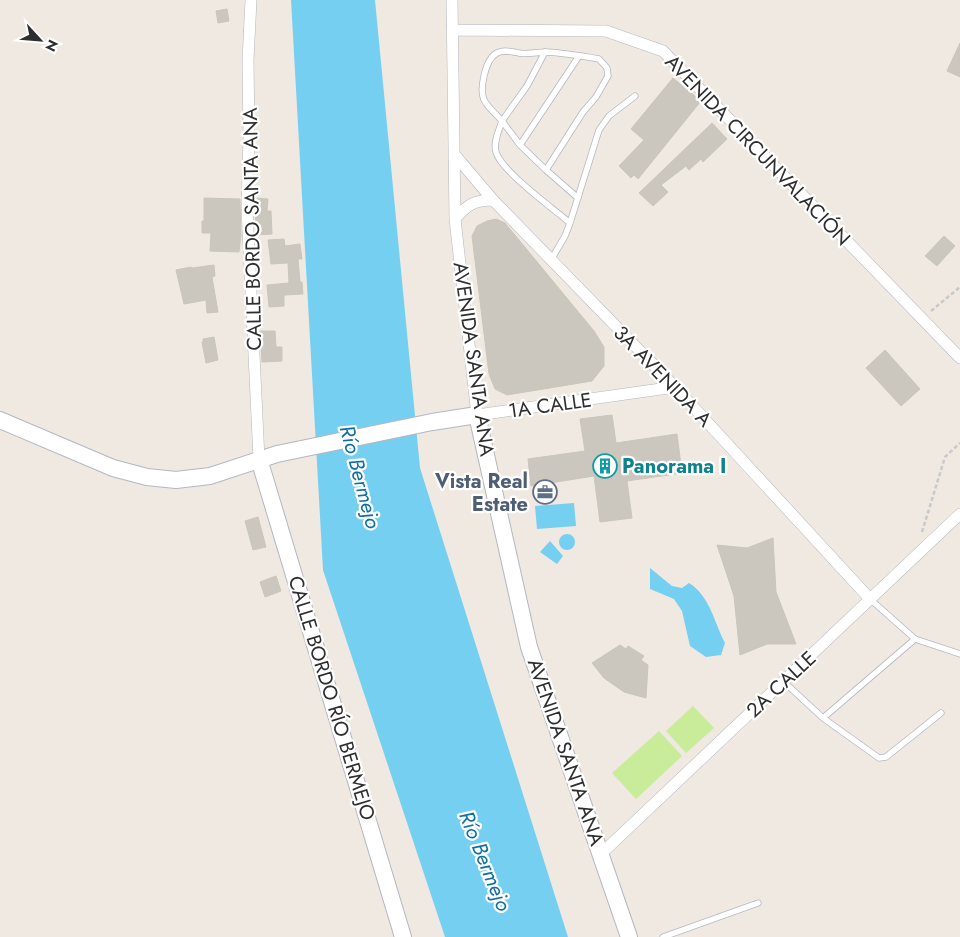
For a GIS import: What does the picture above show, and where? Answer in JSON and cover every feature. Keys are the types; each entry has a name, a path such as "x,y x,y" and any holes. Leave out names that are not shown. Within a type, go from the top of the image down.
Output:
{"main road":[{"name":"1A CALLE","path":"0,420 113,468 147,477 176,480 210,476 260,459 308,448 432,422 477,415"},
{"name":"AVENIDA SANTA ANA","path":"477,415 529,647 602,853 629,937"},
{"name":"CALLE BORDO RÍO BERMEJO","path":"260,459 403,937"}],"street":[{"name":"CALLE BORDO SANTA ANA","path":"251,0 248,60 249,137 247,208 260,459"},
{"name":"AVENIDA SANTA ANA","path":"452,0 455,219 477,415"},
{"name":"AVENIDA CIRCUNVALACIÓN","path":"452,30 606,31 663,52 960,358"},
{"name":"3A AVENIDA A","path":"454,154 493,200 675,387 870,599"},
{"path":"455,219 466,206 482,200 493,200"},
{"name":"1A CALLE","path":"477,415 675,387"},
{"name":"2A CALLE","path":"602,853 960,514"}],"lane":[{"path":"546,170 583,112 596,97 608,76 607,68 599,59 578,56 545,52 520,54 507,50 496,54 487,64 484,76 481,96 486,106 502,122 520,145 546,170 578,198"},
{"path":"545,52 527,86 502,122 496,138 496,152 502,163 535,196 570,223"},
{"path":"520,145 578,56"},
{"path":"550,260 565,236 570,223 599,130 609,116 635,96"},
{"path":"870,599 915,639 960,654"},
{"path":"823,718 915,639"},
{"path":"784,681 823,718 879,758 886,757 941,713"},
{"path":"663,937 758,903"}],"path":[{"path":"922,319 960,287"},
{"path":"914,557 945,457 960,443"}],"green space":[{"path":"693,706 714,728 686,753 666,731"},
{"path":"659,731 682,756 636,799 612,773"}],"water":[{"name":"Río Bermejo","path":"291,0 375,0 420,468 568,937 445,937 323,570"},
{"path":"574,503 576,526 537,529 535,506"},
{"path":"567,534 575,542 567,550 559,542"},
{"path":"550,541 563,556 557,564 540,552"},
{"path":"650,568 672,586 682,588 689,583 702,595 711,610 725,643 721,655 706,657 690,646 682,611 674,599 650,589"}],"building":[{"path":"227,9 229,21 218,23 216,11"},
{"path":"960,43 960,77 947,71"},
{"path":"673,78 701,101 638,179 634,175 631,178 619,166 644,140 631,129"},
{"path":"712,123 727,139 703,162 701,159 689,170 686,166 661,185 668,192 653,206 639,193"},
{"path":"204,198 240,199 241,235 239,252 210,251 211,233 202,233"},
{"path":"255,198 268,199 267,211 271,211 272,234 256,235"},
{"path":"496,219 505,223 594,331 604,347 604,366 592,381 507,395 495,389 489,374 472,236 477,226"},
{"path":"944,236 955,246 937,266 925,256"},
{"path":"284,239 285,246 300,244 302,259 298,259 303,294 284,295 284,306 269,307 267,285 289,283 288,263 271,264 268,240"},
{"path":"214,265 215,276 212,277 218,312 207,313 206,300 184,304 176,270"},
{"path":"260,331 275,331 276,347 282,347 282,361 262,362"},
{"path":"214,337 218,360 206,363 202,342 203,339"},
{"path":"885,350 920,389 901,406 866,368"},
{"name":"Panorama I","path":"612,415 616,443 677,434 682,473 627,481 632,518 600,522 594,476 531,486 528,459 585,451 580,419"},
{"path":"258,517 266,547 253,550 245,521"},
{"path":"773,538 776,592 796,644 767,644 740,655 734,596 717,545 747,548"},
{"path":"276,576 281,591 265,597 260,582"},
{"path":"620,645 626,649 628,646 644,656 641,660 648,665 646,698 624,692 604,678 592,663"}],"place":[{"name":"Panorama I","path":"605,466"},
{"name":"Vista Real Estate","path":"545,492"}]}
